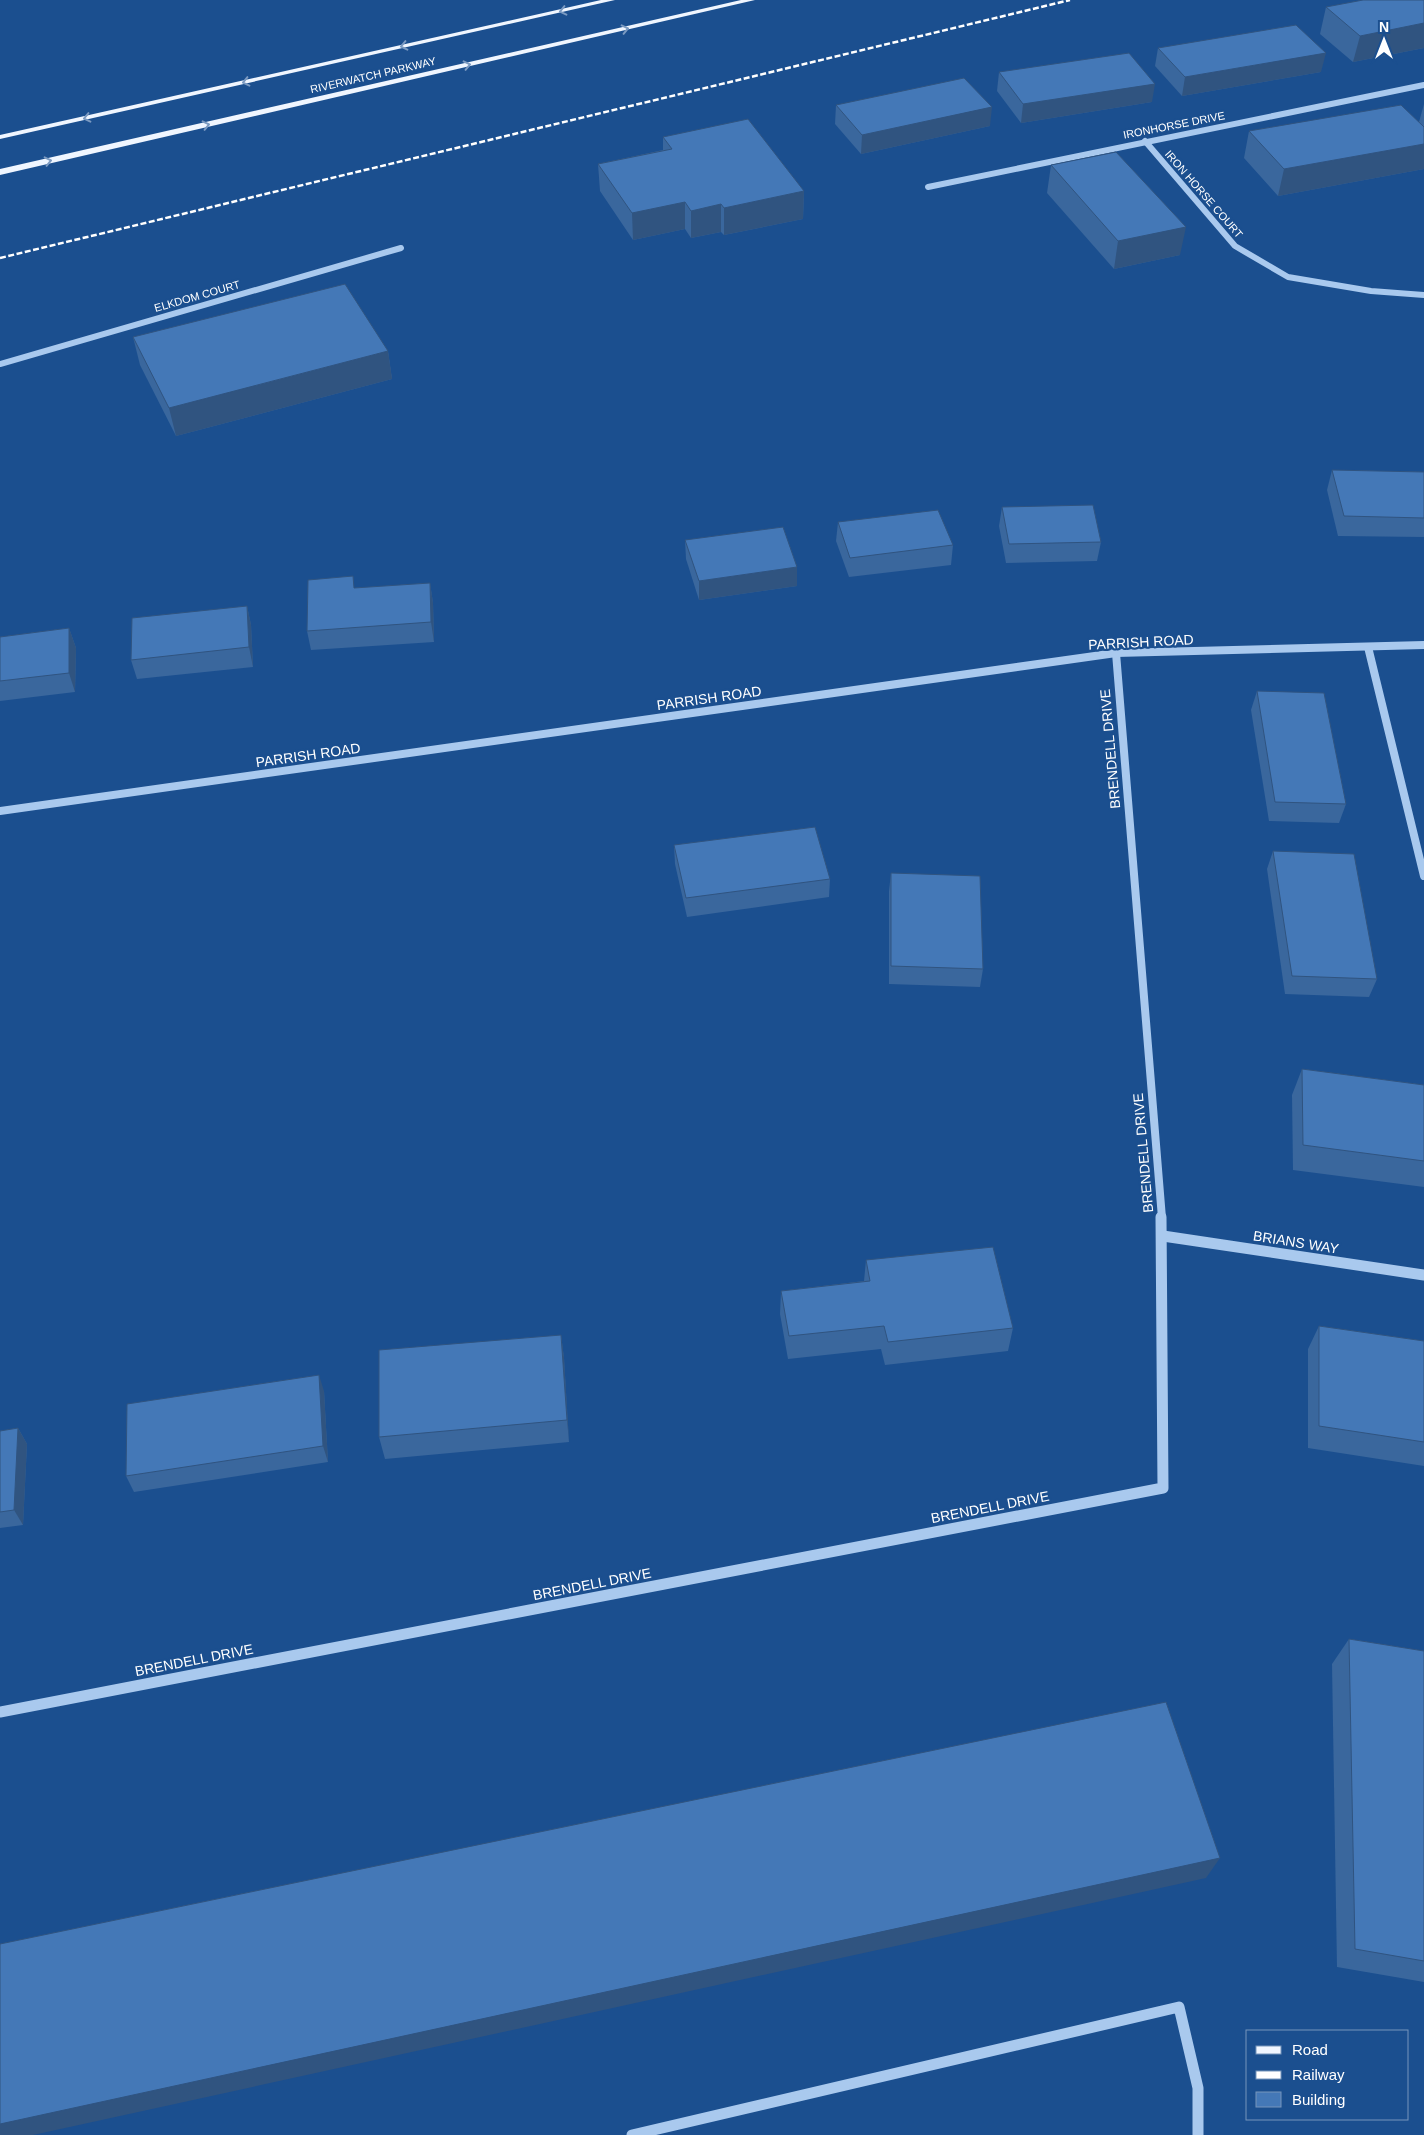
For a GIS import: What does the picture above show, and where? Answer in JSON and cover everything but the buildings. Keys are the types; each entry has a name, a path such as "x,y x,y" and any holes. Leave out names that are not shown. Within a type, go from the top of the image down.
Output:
{"main road":[{"name":"RIVERWATCH PARKWAY","path":"0,138 611,0"},
{"name":"RIVERWATCH PARKWAY","path":"0,172 751,0"}],"street":[{"name":"IRONHORSE DRIVE","path":"928,187 1424,85"},
{"name":"IRON HORSE COURT","path":"1145,141 1235,246 1288,277 1371,291 1424,295"},
{"name":"ELKDOM COURT","path":"0,364 400,248"},
{"name":"PARRISH ROAD","path":"0,811 1116,653 1424,645"},
{"path":"1368,647 1424,876"},
{"name":"BRENDELL DRIVE","path":"0,1712 1163,1488 1163,1236 1116,653"},
{"name":"BRIANS WAY","path":"1163,1236 1424,1275"},
{"path":"632,2135 1179,2007 1198,2088 1198,2135"}],"railway":[{"path":"0,258 1070,0"}]}
